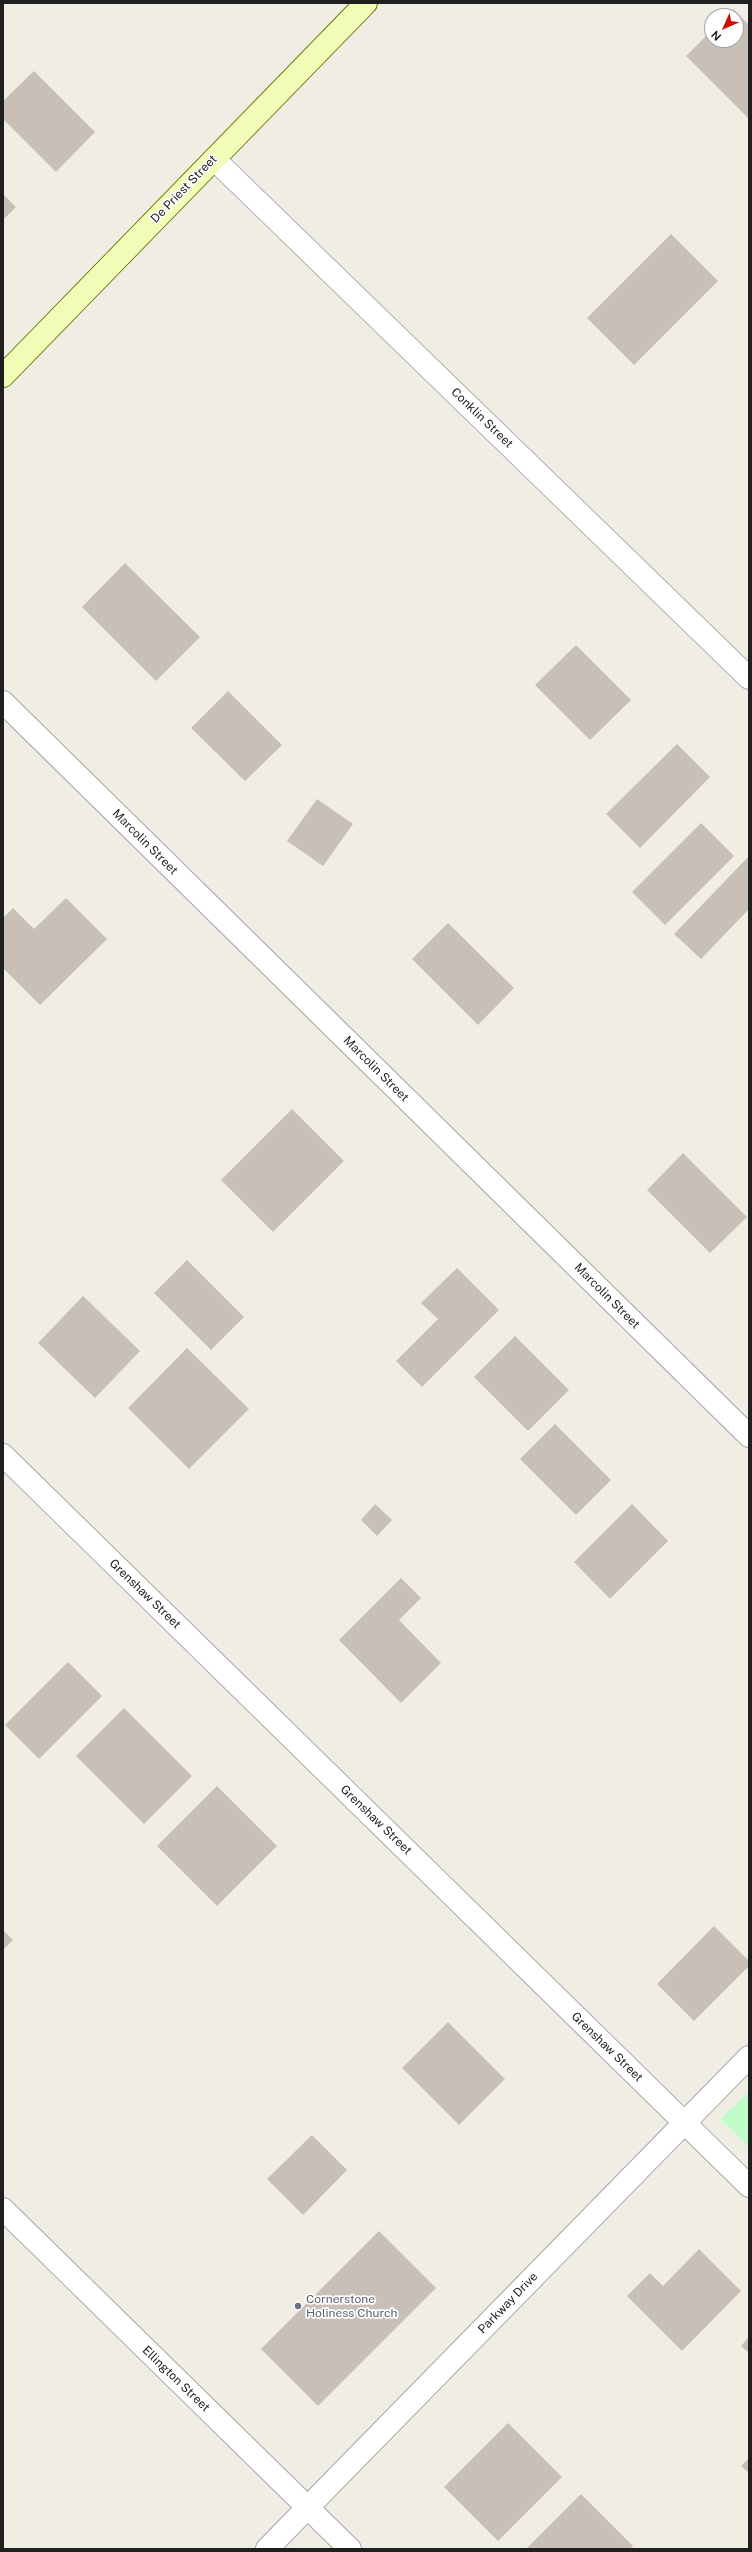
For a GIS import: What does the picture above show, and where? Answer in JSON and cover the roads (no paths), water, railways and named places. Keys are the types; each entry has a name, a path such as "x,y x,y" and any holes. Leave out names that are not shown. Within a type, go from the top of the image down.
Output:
{"street":[{"name":"De Priest Street","path":"3,376 366,3"},
{"name":"Conklin Street","path":"214,159 749,678"},
{"name":"Marcolin Street","path":"3,702 749,1436"},
{"name":"Grenshaw Street","path":"3,1454 749,2186"},
{"name":"Parkway Drive","path":"267,2549 749,2057"},
{"name":"Ellington Street","path":"3,2209 350,2549"}],"place":[{"name":"Cornerstone Holiness Church","path":"298,2306"}]}
